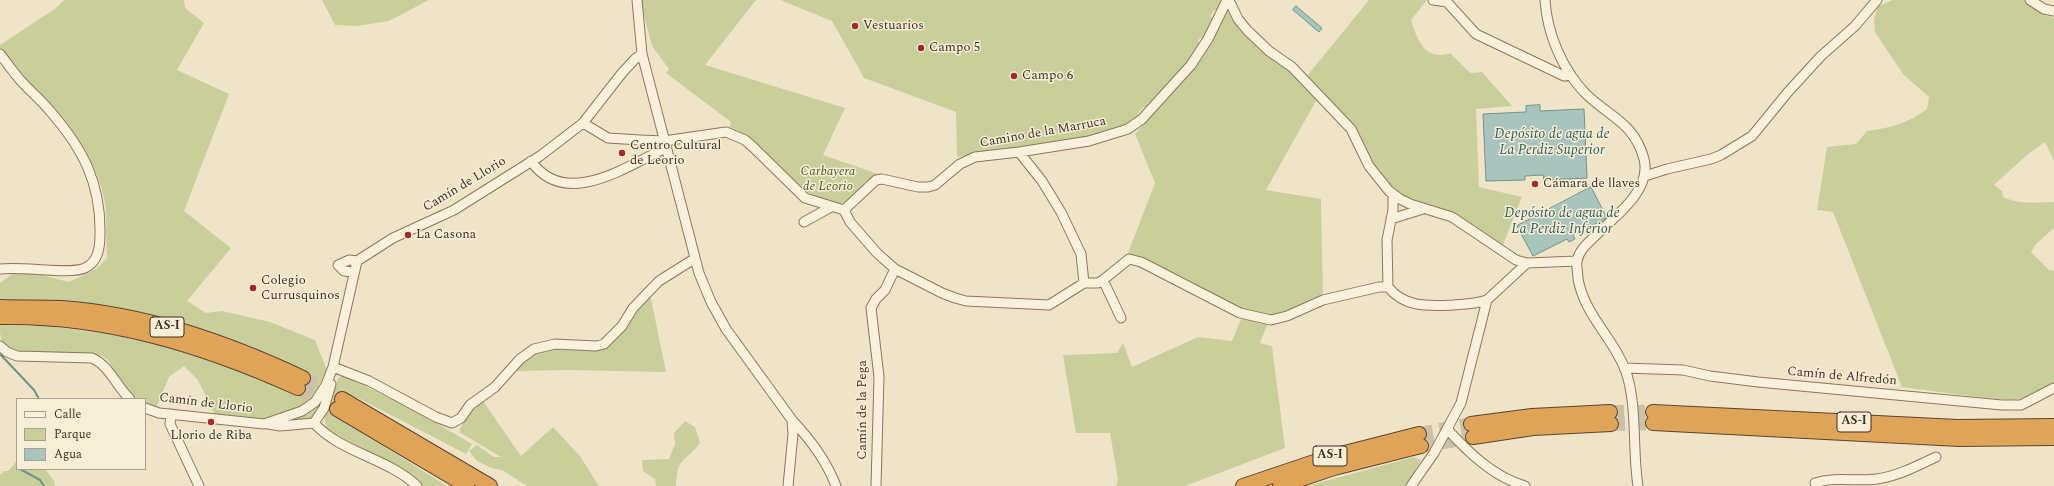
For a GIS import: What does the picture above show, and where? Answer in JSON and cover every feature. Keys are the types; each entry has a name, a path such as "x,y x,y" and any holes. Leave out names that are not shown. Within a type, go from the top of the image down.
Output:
{"highway":[{"name":"AS-I","path":"0,307 23,313 160,336 300,383"},
{"name":"AS-I","path":"0,317 23,313"},
{"path":"467,486 340,404 490,486"},
{"name":"AS-I","path":"2054,426 1958,427 1653,417 1951,438 2054,438"},
{"path":"1472,430 1533,428 1610,418"},
{"name":"AS-I","path":"1243,486 1329,457 1420,440 1280,486"}],"street":[{"path":"637,0 642,54 694,259 711,302 726,329 794,427 809,439 836,486"},
{"path":"1228,0 1238,19 1247,30 1270,51 1292,67 1346,123 1355,135 1369,166 1393,194 1400,199 1423,209 1452,217 1516,260 1527,263 1577,261"},
{"name":"Camino de la Marruca","path":"844,210 876,180 882,179 918,187 928,187 935,185 960,164 969,159 1019,152 1113,134 1128,129 1142,119 1191,65 1201,50 1228,0"},
{"path":"1433,0 1446,2 1476,34 1564,76 1571,75"},
{"path":"1545,0 1546,16 1550,30 1571,75 1586,93 1630,130 1638,141 1644,160 1645,176 1630,202 1582,249 1577,261 1581,295 1590,314 1624,368 1631,386 1635,468 1638,486"},
{"path":"1645,176 1667,169 1711,159 1721,155 1752,136 1788,92 1821,56 1855,26 1876,0"},
{"path":"2030,0 2044,9 2054,11"},
{"path":"0,54 19,79 50,110 71,138 93,179 98,198 100,217 98,253 90,264 84,268 72,270 30,267 0,269"},
{"name":"Camín de Llorio","path":"264,424 302,411 315,402 326,385 332,370 357,261 393,238 454,210 531,161 583,123 622,73 642,54"},
{"path":"583,123 608,138 665,144 726,132 733,134 753,147 805,198 811,211 807,220 831,207"},
{"path":"531,161 534,165 556,181 571,183 589,182 606,177 665,144"},
{"path":"1019,152 1042,181 1062,212 1081,254 1084,283"},
{"path":"1393,194 1387,240 1388,287 1397,299 1424,306 1474,304 1487,300 1527,263"},
{"path":"805,198 844,210 850,222 877,253 895,269 942,293 966,301 1049,305 1084,283 1103,280 1126,260 1133,259 1240,313 1271,320 1287,316 1322,300 1388,287"},
{"path":"1391,218 1423,209"},
{"path":"332,370 368,381 436,417 452,422 461,418 470,405 495,387 520,359 534,349 555,344 596,346 604,344 622,326 633,308 659,281 694,259"},
{"path":"354,272 344,271 338,265 349,260 357,261"},
{"name":"Camín de la Pega","path":"876,486 879,377 871,308 876,299 885,290 895,269"},
{"path":"1103,280 1121,318"},
{"path":"1411,486 1448,430 1461,403 1487,300"},
{"path":"0,346 7,352 17,356 92,358 100,362 107,369 122,392 129,398"},
{"name":"Camín de Alfredón","path":"1624,368 1683,370 1710,376 1758,382 2002,405 2021,405 2054,388"},
{"name":"Camín de Llorio","path":"146,408 159,413 280,426 314,423 324,408 331,387 332,370"},
{"path":"171,414 170,424 199,486"},
{"path":"314,423 319,429 347,447 400,474 417,486"},
{"path":"788,486 794,427"},
{"path":"1448,430 1465,449 1486,466 1525,486"},
{"path":"1813,485 1829,478 1876,479 1896,475 1936,457"}],"green space":[{"path":"64,0 184,0 185,8 204,23 177,70 229,94 184,211 231,248 187,301 206,313 222,311 270,322 315,340 327,370 309,404 258,420 215,415 198,380 184,366 169,377 156,408 146,404 146,398 134,398 118,379 108,360 102,356 52,356 25,354 7,348 3,343 0,334 0,325 47,326 104,333 171,347 250,374 307,373 305,370 226,338 186,324 145,313 127,309 91,305 0,301 0,283 15,272 33,273 69,282 96,269 107,258 105,203 100,183 91,162 78,141 0,48 0,45 56,8"},
{"path":"322,0 429,0 389,21 357,26 335,25"},
{"name":"Carbayera de Leorio","path":"640,0 756,0 705,65 845,108 823,155 878,174 865,182 853,197 845,202 837,204 824,201 808,194 729,129 731,122 666,73 669,69 652,46"},
{"path":"780,0 1223,0 1217,9 1213,11 1211,16 1213,20 1204,39 1200,38 1198,41 1201,45 1148,107 1144,107 1138,113 1138,118 1126,127 1090,138 957,157 956,112 864,78 832,21"},
{"path":"1369,0 1427,0 1411,20 1416,35 1424,47 1429,52 1435,54 1442,55 1450,53 1470,73 1482,72 1512,106 1476,109 1479,187 1522,197 1502,247 1403,197 1389,185 1307,76"},
{"path":"1893,0 2025,0 2045,15 2054,18 2054,161 2045,142 2027,155 1994,185 2002,191 2003,197 2009,200 2054,202 2054,228 2036,244 2031,252 2049,270 2054,271 2054,384 2026,398 2011,400 1985,398 1902,387 1833,212 1817,210 1827,147 1856,144 1867,131 1899,124 1913,118 1927,109 1929,97 1903,74 1875,32 1874,20 1878,6"},
{"path":"1226,8 1238,27 1250,39 1284,65 1317,99 1266,190 1321,199 1323,297 1275,316 1243,310 1130,256 1128,253 1155,183 1135,134 1184,77"},
{"path":"650,294 666,372 566,370 516,371 524,361 533,355 554,348 602,349"},
{"path":"1241,319 1268,323 1260,343 1272,346 1285,448 1185,486 1116,486 1118,479 1110,433 1076,433 1063,355 1117,353 1123,343 1132,367 1198,337 1232,341"},
{"path":"342,375 412,409 472,444 466,454 344,392 335,406 332,416 447,486 422,486 417,481 329,430 325,418 326,412 338,379"},
{"path":"324,396 322,405 318,412 308,419 301,421 277,422"},
{"path":"483,401 521,456 553,427 580,456 599,486 527,486 502,470 491,468 477,461 469,451 477,445 494,457 501,457 459,432 463,422 469,414"},
{"path":"685,421 695,427 700,443 680,464 676,486 656,486 655,479 643,471 642,460 669,459 675,444 674,433"},
{"path":"1414,457 1421,460 1406,486 1307,486"},
{"path":"16,462 16,470 46,470 54,481 55,486 0,486 0,475 4,471 8,471"}],"water":[{"path":"1296,6 1322,28 1319,32 1293,10"},
{"name":"Depósito de agua de La Perdiz Superior","path":"1540,105 1540,111 1584,109 1587,178 1544,180 1543,175 1525,176 1525,180 1486,181 1483,114 1526,112 1526,106"},
{"name":"Depósito de agua de La Perdiz Inferior","path":"1591,187 1607,218 1573,235 1575,239 1569,242 1567,239 1533,256 1517,226"}],"waterway":[{"path":"0,354 34,390 38,398"},
{"path":"22,470 40,480 44,486"}],"tunnel":[{"path":"303,378 342,399"},
{"path":"298,388 329,404"},
{"path":"1610,412 1653,412"},
{"path":"1611,424 1653,423"},
{"path":"1419,434 1471,424"},
{"path":"1421,446 1473,437"}],"place":[{"name":"Vestuarios","path":"855,26"},
{"name":"Campo 5","path":"921,48"},
{"name":"Campo 6","path":"1014,76"},
{"name":"Centro Cultural de Leorio","path":"622,153"},
{"name":"Cámara de llaves","path":"1535,184"},
{"name":"La Casona","path":"408,235"},
{"name":"Colegio Currusquinos","path":"253,288"},
{"name":"Llorio de Riba","path":"211,422"}]}
